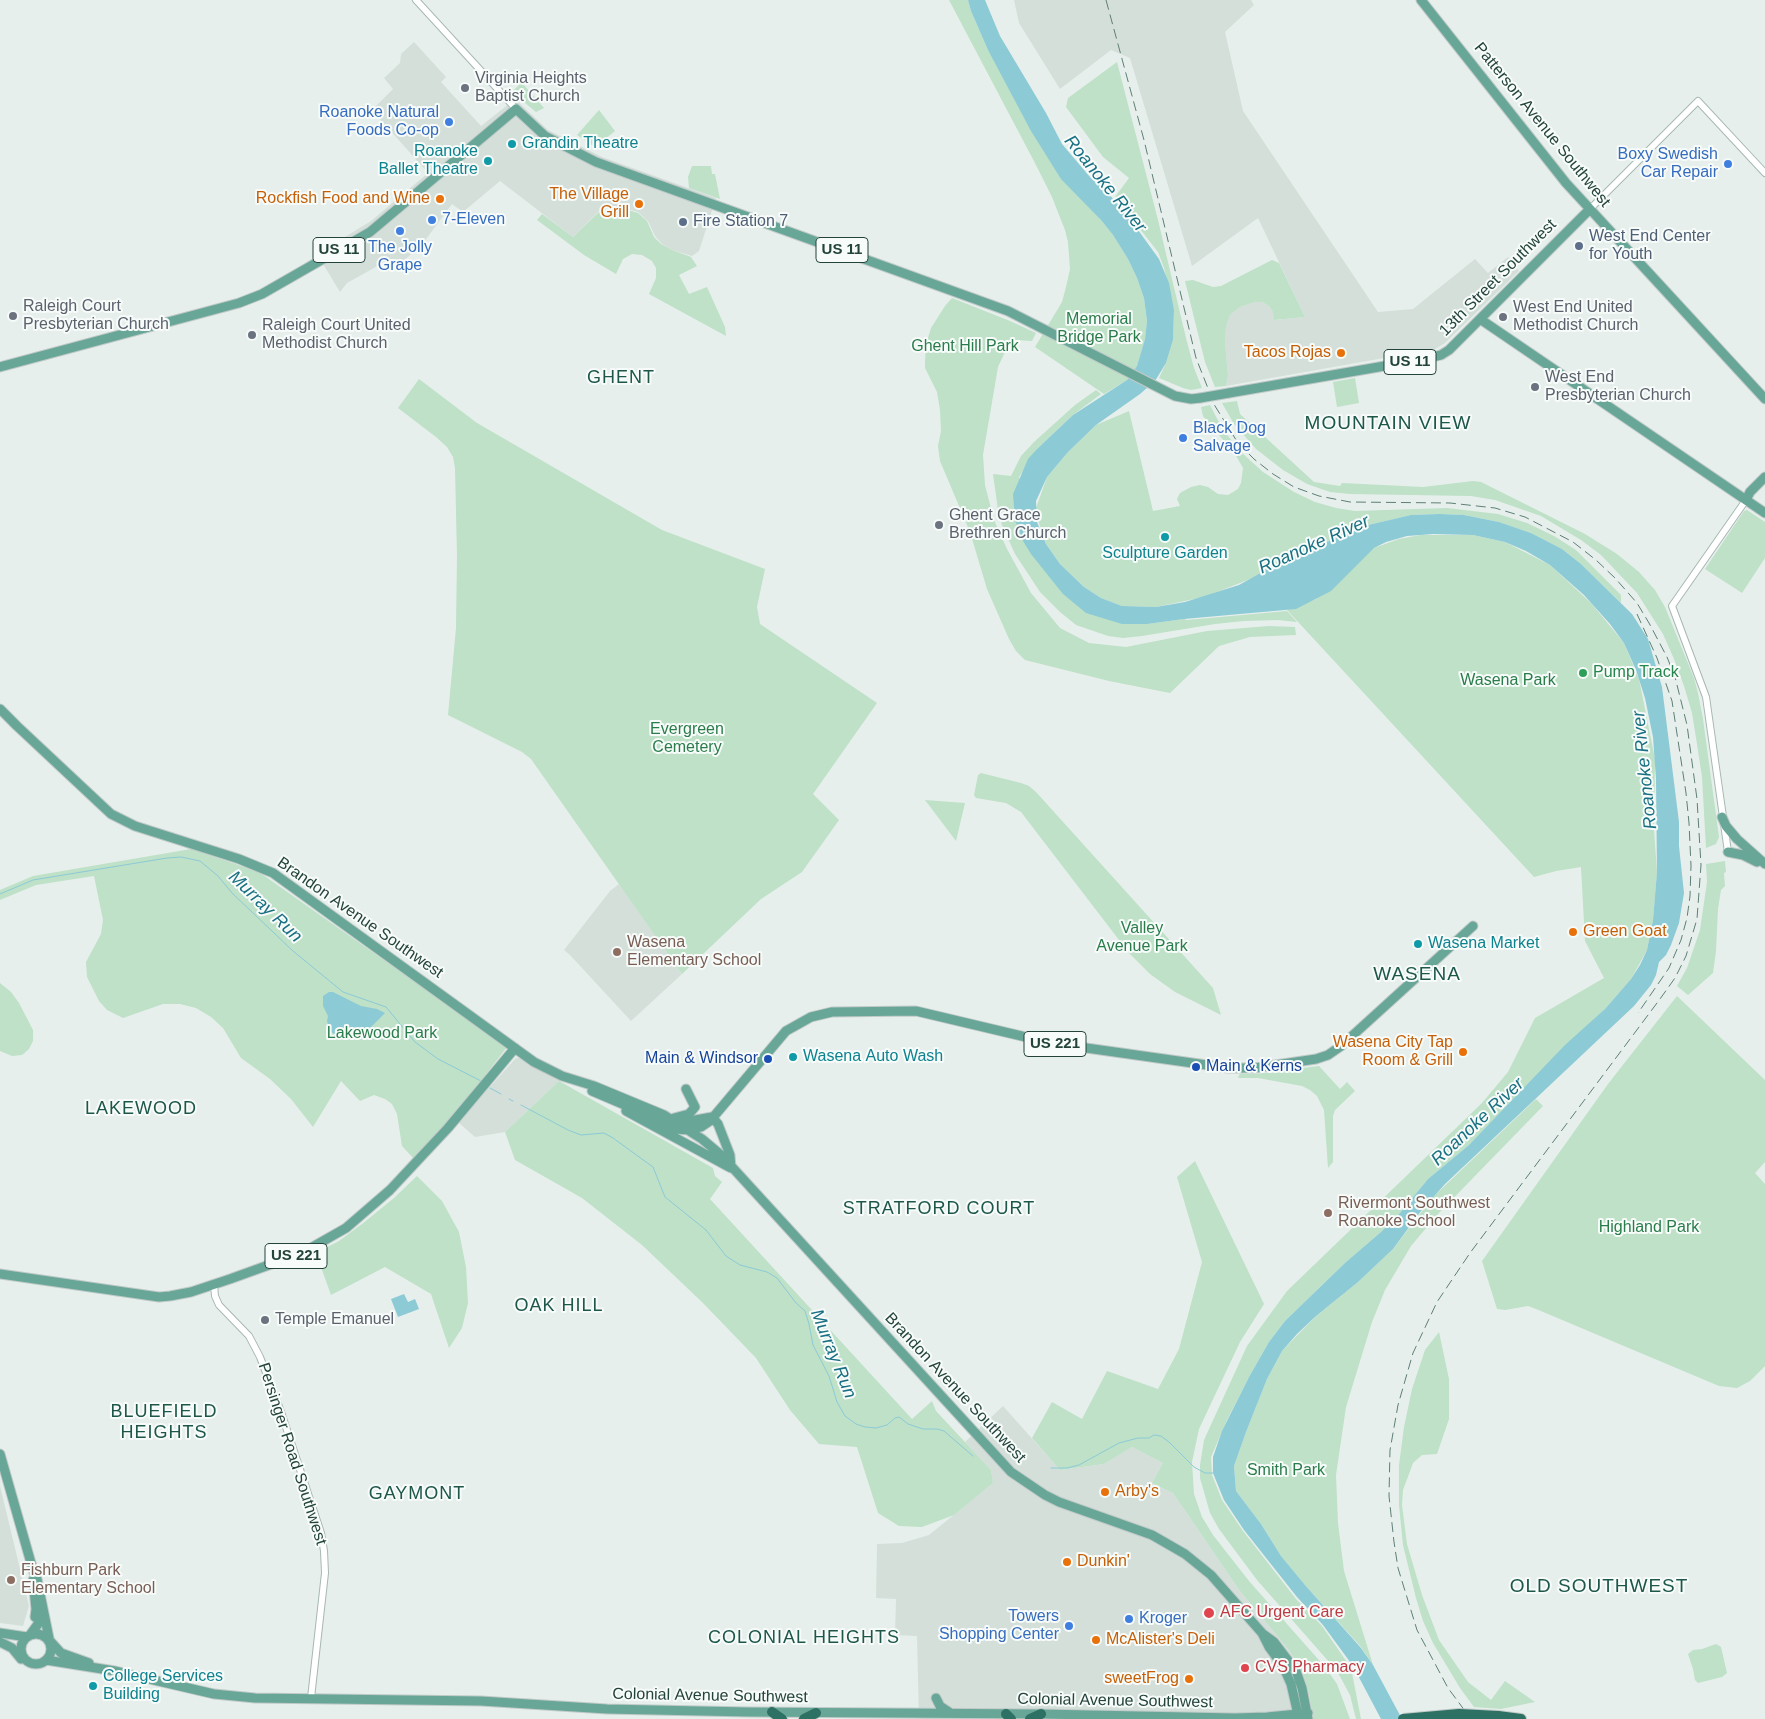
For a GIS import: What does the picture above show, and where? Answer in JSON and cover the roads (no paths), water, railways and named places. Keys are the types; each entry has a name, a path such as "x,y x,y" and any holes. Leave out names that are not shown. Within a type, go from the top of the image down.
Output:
{"highway":[{"path":"772,1712 782,1719"},
{"path":"804,1719 816,1713"},
{"path":"1030,1719 1040,1714"},
{"path":"1403,1719 1459,1714 1521,1719"}],"main road":[{"name":"Patterson Avenue Southwest","path":"1421,0 1562,178 1765,399"},
{"name":"13th Street Southwest","path":"516,109 545,136 596,162 1008,311 1167,393 1183,398 1200,398 1434,357 1448,350 1590,208"},
{"name":"US 11","path":"0,367 239,304 262,294 370,232 516,109"},
{"path":"1562,178 1565,188 1582,210 1577,221"},
{"path":"1480,319 1765,513"},
{"path":"1746,500 1750,492 1765,477"},
{"path":"1746,500 1765,486"},
{"name":"Brandon Avenue Southwest","path":"0,709 111,814 135,826 239,859 273,873 438,990 515,1048 547,1069 577,1082 732,1168"},
{"path":"1722,817 1726,826 1737,839 1765,864"},
{"path":"1728,852 1750,858 1765,868"},
{"name":"US 221","path":"689,1130 706,1125 786,1031 811,1017 832,1012 916,1011 1052,1043 1228,1068 1255,1068 1316,1059 1328,1055 1341,1046 1474,926"},
{"name":"US 221","path":"0,1274 159,1297 182,1294 214,1285 302,1253 331,1237 360,1217 413,1167 515,1048"},
{"name":"Brandon Avenue Southwest","path":"577,1082 594,1086 669,1116 713,1148 1011,1472 1059,1502 1152,1536 1185,1554 1211,1575 1262,1634 1278,1658 1288,1676 1298,1716"},
{"path":"669,1116 688,1114 695,1107 686,1089"},
{"name":"Brandon Avenue Southwest","path":"592,1091 646,1114 668,1126 689,1130"},
{"path":"669,1116 690,1121 712,1117 714,1127 732,1168"},
{"path":"0,1454 40,1591 50,1642 50,1653 46,1660 38,1664 22,1657 20,1650 25,1636 35,1630 40,1618 33,1570"},
{"path":"0,1633 25,1636 40,1635 50,1642"},
{"name":"Brandon Avenue Southwest","path":"1262,1634 1274,1642 1296,1671 1308,1716"},
{"path":"0,1641 10,1642 20,1650"},
{"path":"0,1641 12,1648 24,1664"},
{"name":"Colonial Avenue Southwest","path":"50,1642 61,1653 115,1671"},
{"name":"Colonial Avenue Southwest","path":"46,1660 115,1671 229,1696 480,1701 607,1709 816,1713 882,1717 923,1713 1009,1716 1040,1714 1235,1718 1308,1716"},
{"path":"923,1713 930,1708 936,1698 940,1706 952,1713"}],"street":[{"path":"416,0 516,109"},
{"name":"13th Street Southwest","path":"1590,208 1698,101 1765,174"},
{"path":"1728,852 1706,697 1672,606 1746,500"},
{"name":"Persinger Road Southwest","path":"214,1285 215,1296 219,1305 249,1336 260,1357 284,1420 321,1533 325,1573 311,1698"}],"water":[{"path":"968,0 985,0 1000,36 1046,113 1062,144 1090,177 1125,212 1159,259 1169,283 1174,310 1173,340 1166,363 1155,381 1096,425 1068,452 1047,477 1036,501 1037,522 1046,544 1060,564 1084,587 1101,598 1122,606 1156,607 1185,602 1239,585 1288,558 1368,525 1411,515 1440,514 1464,515 1499,522 1531,533 1562,549 1581,564 1632,614 1648,639 1662,687 1679,822 1679,846 1684,893 1679,923 1666,955 1659,962 1651,985 1634,1006 1445,1184 1421,1211 1393,1249 1358,1282 1316,1316 1282,1351 1267,1379 1234,1466 1236,1491 1261,1524 1281,1556 1361,1648 1373,1665 1402,1719 1381,1719 1353,1666 1323,1625 1297,1597 1244,1530 1224,1500 1213,1473 1213,1457 1222,1431 1249,1377 1269,1342 1285,1321 1346,1262 1381,1232 1400,1213 1428,1179 1469,1145 1565,1045 1605,1009 1631,979 1640,965 1647,950 1653,920 1657,872 1656,779 1653,737 1645,698 1636,670 1624,643 1584,595 1550,565 1526,551 1505,542 1473,535 1433,534 1407,536 1386,542 1374,548 1331,591 1296,609 1147,624 1122,624 1086,613 1063,594 1023,541 1015,520 1013,494 1028,459 1037,449 1073,415 1127,380 1137,366 1145,339 1147,321 1144,298 1128,259 1113,235 1061,179 1031,131 988,50"},
{"path":"333,992 361,1006 377,1009 385,1013 359,1036 345,1037 336,1035 330,1031 327,1021 328,1016 323,1006 323,996"},
{"path":"404,1294 408,1302 415,1299 419,1309 398,1317 391,1299"}],"waterway":[{"name":"Murray Run","path":"0,894 33,880 167,858 181,857 200,861 218,876 232,893 293,951 343,992 386,1007 415,1042 438,1059 481,1081"},
{"name":"Murray Run","path":"490,1088 501,1094"},
{"name":"Murray Run","path":"509,1099 513,1101"},
{"name":"Murray Run","path":"521,1105 581,1135 604,1133 613,1138 653,1167 665,1197 706,1230 726,1256 740,1265 767,1272 777,1278 796,1303 805,1311 813,1345 829,1376 837,1402 845,1416 856,1424 865,1427 876,1428 887,1425 899,1417 908,1424 923,1429 944,1431 973,1456"},
{"name":"Murray Run","path":"1051,1468 1067,1468 1079,1465 1119,1443 1138,1438 1149,1438 1154,1435 1161,1436 1169,1442 1194,1467 1205,1473 1213,1473"}],"railway":[{"path":"1106,0 1144,140 1196,358 1215,406 1238,443 1273,474 1294,487 1319,496 1350,502 1450,503 1495,508 1525,517 1573,542 1615,578 1637,603 1667,657 1675,677 1687,725 1697,799 1701,865 1697,919 1686,956 1675,978 1660,999 1470,1253 1437,1302 1413,1353 1398,1405 1390,1450 1389,1496 1398,1568 1417,1630 1448,1688 1471,1719"},
{"path":"1637,614 1657,658 1672,701 1686,793 1691,866 1690,896 1681,940 1669,968 1638,1013"}],"place":[{"name":"Virginia Heights Baptist Church","path":"465,88"},
{"name":"Roanoke Natural Foods Co-op","path":"449,122"},
{"name":"Grandin Theatre","path":"512,144"},
{"name":"Roanoke Ballet Theatre","path":"488,161"},
{"name":"Boxy Swedish Car Repair","path":"1728,164"},
{"name":"Rockfish Food and Wine","path":"440,199"},
{"name":"The Village Grill","path":"639,204"},
{"name":"7-Eleven","path":"432,220"},
{"name":"Fire Station 7","path":"683,222"},
{"name":"The Jolly Grape","path":"400,231"},
{"name":"West End Center for Youth","path":"1579,246"},
{"name":"Raleigh Court Presbyterian Church","path":"13,316"},
{"name":"West End United Methodist Church","path":"1503,317"},
{"name":"Raleigh Court United Methodist Church","path":"252,335"},
{"name":"Tacos Rojas","path":"1341,353"},
{"name":"West End Presbyterian Church","path":"1535,387"},
{"name":"Black Dog Salvage","path":"1183,438"},
{"name":"Ghent Grace Brethren Church","path":"939,525"},
{"name":"Sculpture Garden","path":"1165,537"},
{"name":"Pump Track","path":"1583,673"},
{"name":"Green Goat","path":"1573,932"},
{"name":"Wasena Market","path":"1418,944"},
{"name":"Wasena Elementary School","path":"617,952"},
{"name":"Wasena City Tap Room & Grill","path":"1463,1052"},
{"name":"Wasena Auto Wash","path":"793,1057"},
{"name":"Main & Windsor","path":"768,1059"},
{"name":"Main & Kerns","path":"1196,1067"},
{"name":"Rivermont Southwest Roanoke School","path":"1328,1213"},
{"name":"Temple Emanuel","path":"265,1320"},
{"name":"Arby's","path":"1105,1492"},
{"name":"Dunkin'","path":"1067,1562"},
{"name":"Fishburn Park Elementary School","path":"11,1580"},
{"name":"AFC Urgent Care","path":"1209,1613"},
{"name":"Kroger","path":"1129,1619"},
{"name":"Towers Shopping Center","path":"1069,1626"},
{"name":"McAlister's Deli","path":"1096,1640"},
{"name":"CVS Pharmacy","path":"1245,1668"},
{"name":"sweetFrog","path":"1189,1679"},
{"name":"College Services Building","path":"93,1686"}],"district":[{"name":"GHENT","path":"621,378"},
{"name":"MOUNTAIN VIEW","path":"1388,424"},
{"name":"WASENA","path":"1417,975"},
{"name":"LAKEWOOD","path":"141,1109"},
{"name":"STRATFORD COURT","path":"939,1209"},
{"name":"OAK HILL","path":"559,1306"},
{"name":"BLUEFIELD HEIGHTS","path":"164,1422"},
{"name":"GAYMONT","path":"417,1494"},
{"name":"OLD SOUTHWEST","path":"1599,1587"},
{"name":"COLONIAL HEIGHTS","path":"804,1638"}],"water label":[{"name":"Roanoke River","path":"1105,184"},
{"name":"Roanoke River","path":"1314,545"},
{"name":"Roanoke River","path":"1645,770"},
{"name":"Roanoke River","path":"1478,1122"}],"park label":[{"name":"Memorial Bridge Park","path":"1099,329"},
{"name":"Ghent Hill Park","path":"965,347"},
{"name":"Wasena Park","path":"1508,681"},
{"name":"Evergreen Cemetery","path":"687,739"},
{"name":"Valley Avenue Park","path":"1142,938"},
{"name":"Lakewood Park","path":"382,1034"},
{"name":"Highland Park","path":"1649,1228"},
{"name":"Smith Park","path":"1286,1471"}]}
